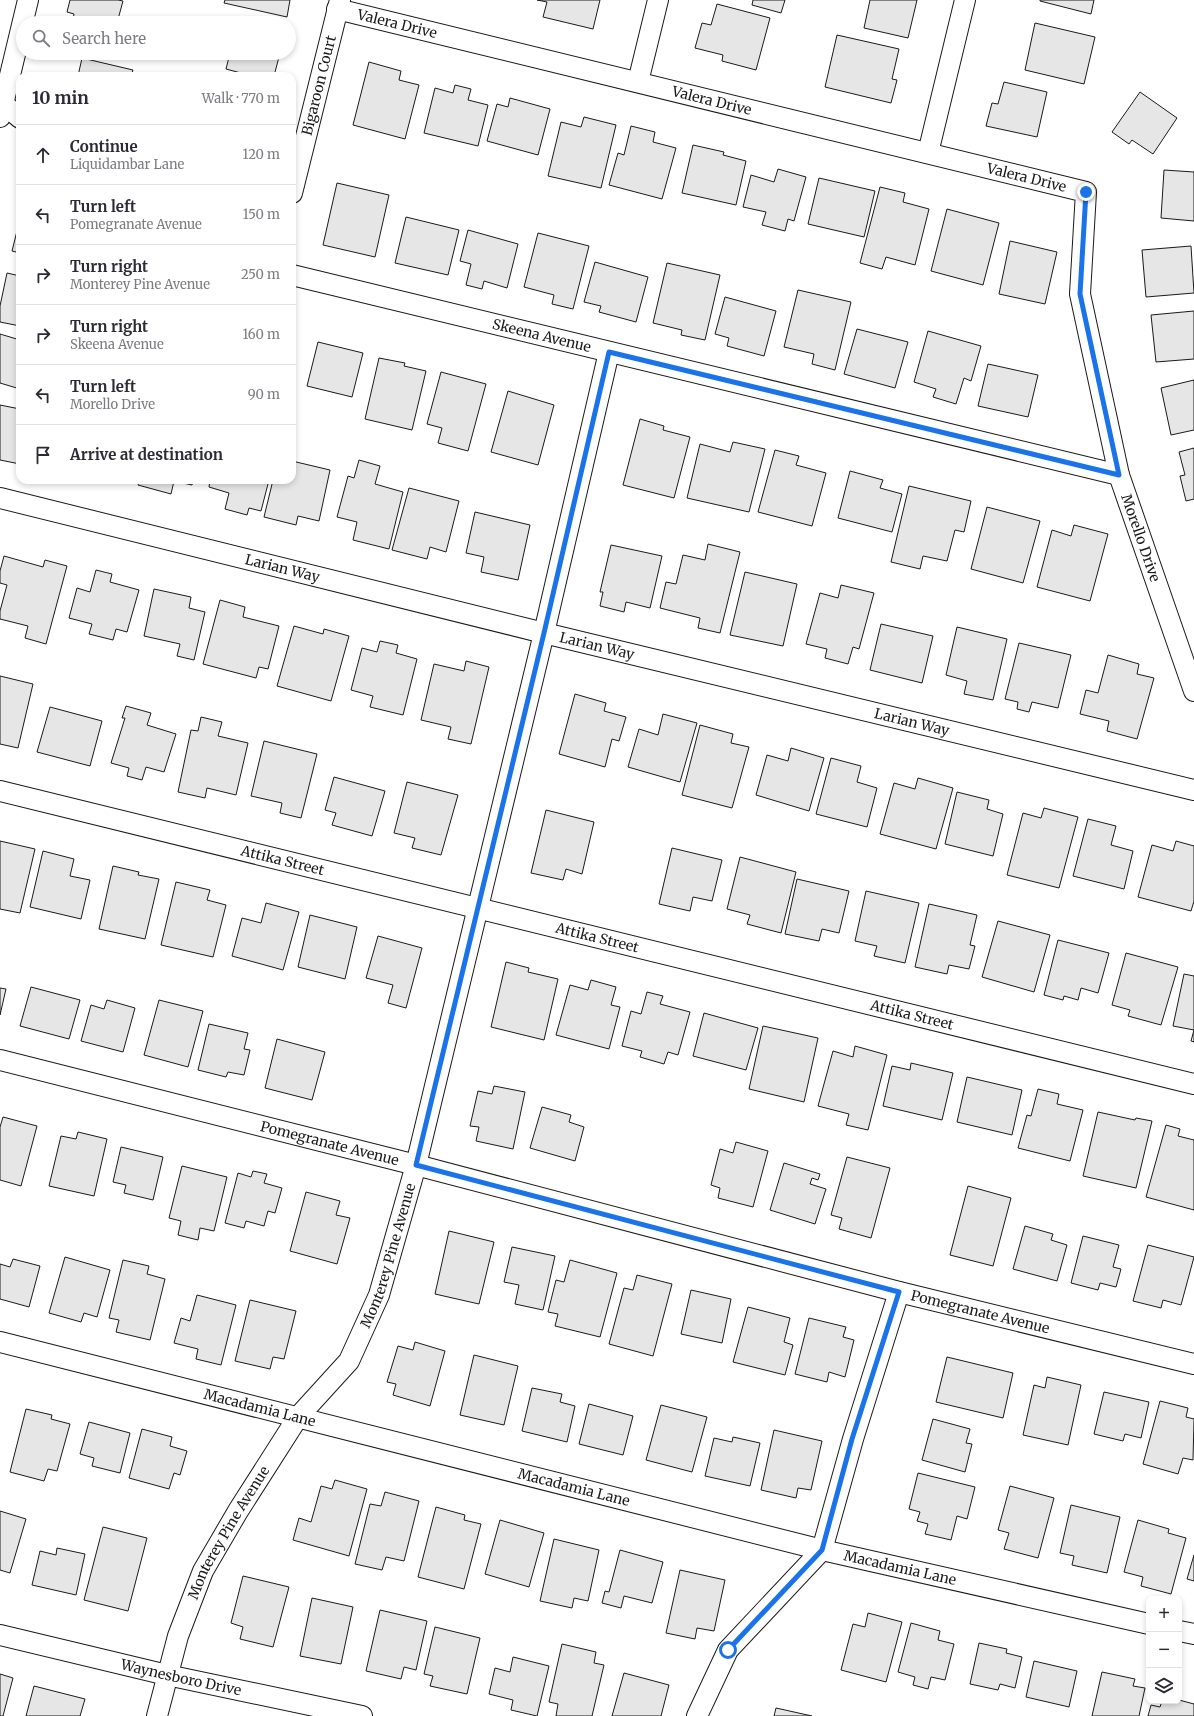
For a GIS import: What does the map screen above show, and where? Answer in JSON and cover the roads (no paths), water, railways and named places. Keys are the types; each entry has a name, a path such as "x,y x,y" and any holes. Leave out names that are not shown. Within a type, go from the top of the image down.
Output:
{"street":[{"path":"24,16 28,0"},
{"path":"638,82 658,0"},
{"path":"928,153 965,0"},
{"name":"Valera Drive","path":"338,4 638,82 1086,192"},
{"name":"Bigaroon Court","path":"296,177 338,4"},
{"path":"16,48 1,107 16,116"},
{"name":"Morello Drive","path":"1086,192 1080,294 1119,475 1194,691"},
{"name":"Skeena Avenue","path":"296,276 1119,475"},
{"name":"Monterey Pine Avenue","path":"157,1716 178,1636 202,1571 298,1417 349,1361 379,1295 416,1165 544,633 609,352"},
{"name":"Larian Way","path":"0,498 544,633 1194,790"},
{"name":"Attika Street","path":"0,791 1194,1084"},
{"name":"Pomegranate Avenue","path":"0,1060 416,1165 899,1292 1194,1364"},
{"path":"697,1716 728,1650 822,1550 852,1439 899,1292"},
{"name":"Macadamia Lane","path":"0,1342 822,1550 1146,1623"},
{"path":"1182,1632 1194,1634"},
{"name":"Waynesboro Drive","path":"0,1635 167,1675 362,1716"}]}
